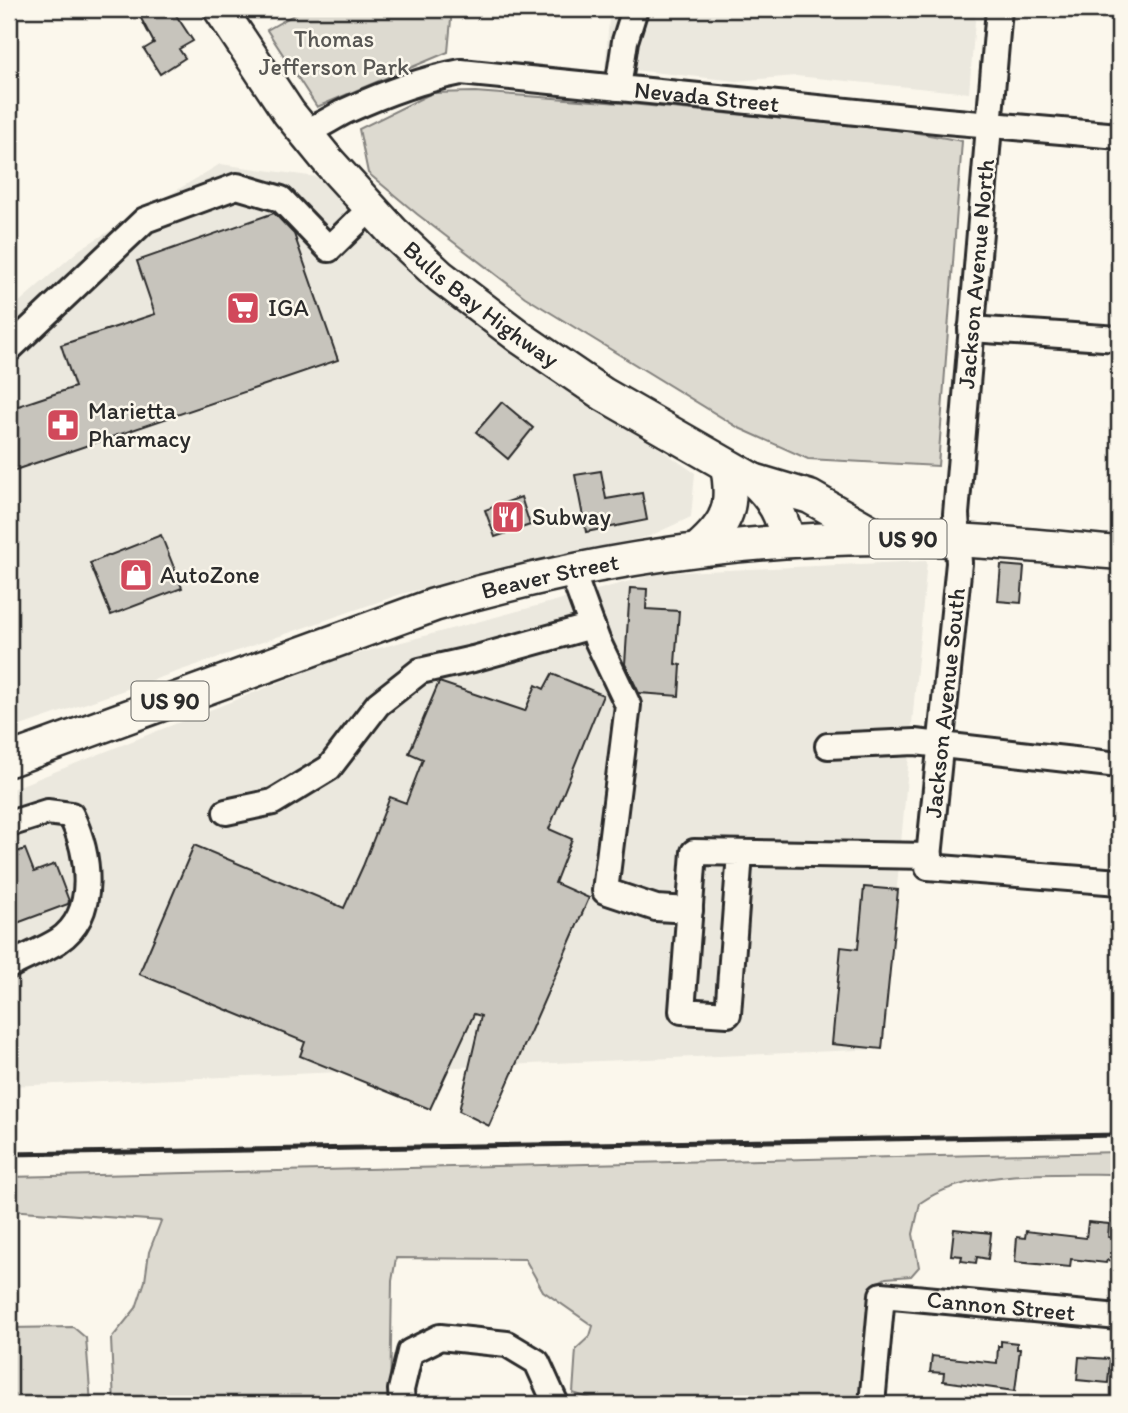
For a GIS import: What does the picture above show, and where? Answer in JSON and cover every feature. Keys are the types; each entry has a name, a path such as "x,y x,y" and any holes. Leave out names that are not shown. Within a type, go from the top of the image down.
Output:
{"main road":[{"name":"Bulls Bay Highway","path":"220,9 289,113 329,162 440,276 499,323 603,394 740,473 767,492 778,509 789,541"},
{"path":"699,548 713,537 726,520 731,488 740,473 810,498 881,538"},
{"name":"Beaver Street","path":"9,760 434,605 571,569 699,548 881,538 957,540 1119,553"}],"street":[{"path":"618,88 625,41 635,9"},
{"name":"Jackson Avenue North","path":"957,540 956,514 999,9"},
{"name":"Nevada Street","path":"304,130 317,128 347,110 405,85 461,72 1119,136"},
{"path":"9,349 145,220 237,186 281,199 329,249 371,208"},
{"path":"971,329 1119,340"},
{"name":"Jackson Avenue South","path":"929,862 959,563 957,540"},
{"path":"571,569 592,626 628,705 605,891 656,908 690,910"},
{"path":"226,812 273,802 329,768 378,704 420,671 592,626"},
{"path":"828,747 915,742 940,747 1119,765"},
{"path":"9,824 47,812 71,815 87,868 86,898 78,919 60,940 9,966"},
{"path":"740,853 727,1014 682,1011 694,852 740,853 929,862 1119,883"},
{"name":"Cannon Street","path":"872,1404 882,1295 1119,1317"},
{"path":"402,1404 401,1390 410,1352 440,1337 507,1344 537,1362 556,1404"}],"shaded area":[{"path":"610,9 976,9 969,93 796,76 736,81 605,67"},
{"path":"220,164 317,177 478,323 695,473 691,517 650,536 401,594 9,730 9,311 80,249"},
{"path":"927,561 882,1049 9,1086 9,790 338,659 660,573"}],"green space":[{"name":"Thomas Jefferson Park","path":"304,9 452,9 448,52 317,107 267,30"},
{"path":"475,92 907,131 962,141 938,466 808,459 739,428 525,297 368,173 359,129 432,93"},
{"path":"1119,1152 1119,1174 1043,1174 989,1178 940,1192 920,1203 913,1234 919,1267 911,1276 886,1278 873,1285 862,1404 596,1404 595,1400 573,1393 576,1349 590,1336 593,1326 543,1291 525,1259 396,1258 392,1281 390,1404 114,1404 111,1339 136,1308 145,1281 149,1252 161,1221 9,1210 9,1177"},
{"path":"73,1327 86,1338 91,1404 9,1404 9,1328"}],"building":[{"path":"136,9 172,9 193,41 179,49 185,58 160,74 144,49 154,43"},
{"path":"274,213 294,234 338,360 9,472 9,409 75,387 61,345 155,314 137,261"},
{"path":"502,402 533,428 508,459 476,432"},
{"path":"601,471 606,499 642,493 647,520 586,532 575,475"},
{"name":"Subway","path":"521,497 530,525 495,537 485,510"},
{"name":"AutoZone","path":"161,535 182,588 111,615 90,563"},
{"path":"1001,565 1024,567 1021,603 998,601"},
{"path":"630,588 647,589 646,609 679,611 675,664 681,665 679,696 639,693 625,664"},
{"path":"552,674 603,695 549,829 572,839 555,883 589,898 489,1126 459,1111 481,1016 474,1014 430,1109 300,1056 305,1042 139,974 194,845 344,908 390,797 406,803 423,759 409,753 439,682 525,711 536,685 544,689"},
{"path":"25,849 34,872 55,864 69,901 68,904 9,926 9,855"},
{"path":"864,887 898,890 882,1049 832,1044 841,947 858,949"},
{"path":"1088,1222 1109,1224 1108,1237 1116,1238 1114,1261 1107,1260 1106,1263 1071,1259 1070,1267 1015,1262 1017,1237 1025,1238 1026,1231 1086,1238"},
{"path":"954,1229 991,1233 988,1259 977,1257 976,1263 961,1261 962,1256 951,1255"},
{"path":"1001,1341 1017,1343 1017,1349 1020,1349 1015,1391 943,1381 944,1373 930,1372 932,1356 997,1363"},
{"path":"1079,1357 1110,1359 1108,1383 1077,1380"}],"railway":[{"path":"9,1154 1119,1135"}],"place":[{"name":"IGA","path":"243,308"},
{"name":"Marietta Pharmacy","path":"63,425"},
{"name":"Subway","path":"508,517"},
{"name":"AutoZone","path":"136,575"}]}
